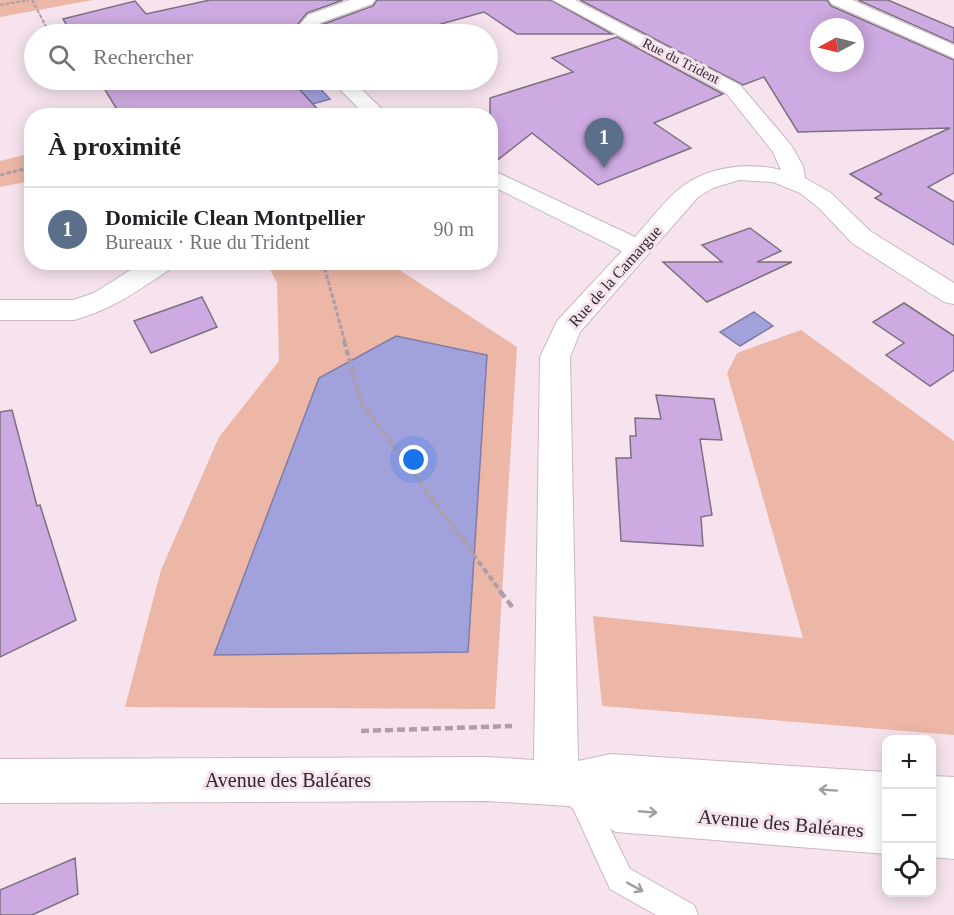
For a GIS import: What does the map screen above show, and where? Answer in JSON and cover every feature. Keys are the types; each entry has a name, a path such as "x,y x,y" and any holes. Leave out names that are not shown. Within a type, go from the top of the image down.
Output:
{"street":[{"path":"307,24 314,19 366,0"},
{"name":"Rue du Trident","path":"562,0 733,89 783,150 792,166 793,179"},
{"path":"838,0 954,52"},
{"path":"352,90 371,108"},
{"name":"Rue de la Camargue","path":"566,784 555,357 567,328 700,184 723,177 752,174 771,174 793,179 825,200 861,237 954,295"},
{"path":"498,180 639,249"},
{"path":"0,310 74,310 104,300 151,270"},
{"name":"Avenue des Baléares","path":"0,781 486,779 566,784 611,776 882,795"},
{"name":"Avenue des Baléares","path":"566,784 616,809 882,831"},
{"path":"936,798 954,799"},
{"path":"936,834 954,836"}],"lane":[{"path":"566,784 620,879 684,915"}],"path":[{"path":"0,5 31,0 44,24"},
{"path":"0,175 24,169"},
{"path":"325,270 361,402 514,610"}],"shaded area":[{"path":"0,0 93,0 0,17"},
{"path":"24,155 24,182 0,187 0,161"},
{"path":"270,270 400,270 517,347 495,709 125,707 161,570 219,437 279,361 277,283"},
{"path":"801,330 954,441 954,735 602,706 593,616 803,638 727,373 737,353"}],"water":[{"path":"300,90 322,90 330,99 313,104"},
{"path":"754,312 773,326 740,346 720,332"},
{"path":"396,336 487,355 468,652 214,655 319,378"}],"building":[{"path":"210,0 343,0 307,13 298,24 66,24 63,19 135,1 146,14"},
{"path":"377,0 551,0 612,34 517,34 484,12 441,24 324,24 373,6"},
{"path":"580,0 827,0 831,6 858,18 810,18 810,72 864,72 864,20 954,60 954,173 928,187 954,202 954,245 875,198 882,194 850,174 950,128 798,132 764,77 743,85"},
{"path":"858,0 888,0 954,28 954,43"},
{"path":"617,37 723,94 654,123 691,148 598,185 532,133 498,160 498,108 490,108 490,98 573,72 552,58"},
{"path":"105,90 300,90 317,108 116,108"},
{"path":"750,228 781,251 757,262 792,262 707,302 663,262 722,262 702,245"},
{"path":"202,297 217,327 151,353 134,321"},
{"path":"904,303 954,336 954,370 930,386 886,355 904,343 873,322"},
{"path":"656,395 714,399 722,440 700,439 712,515 701,517 703,546 621,541 616,458 631,458 630,436 636,436 635,418 661,419"},
{"path":"12,410 37,506 40,505 76,620 0,657 0,412"},
{"path":"75,858 78,894 32,915 0,915 0,890"}],"place":[{"name":"Domicile Clean Montpellier","path":"604,168"}]}
